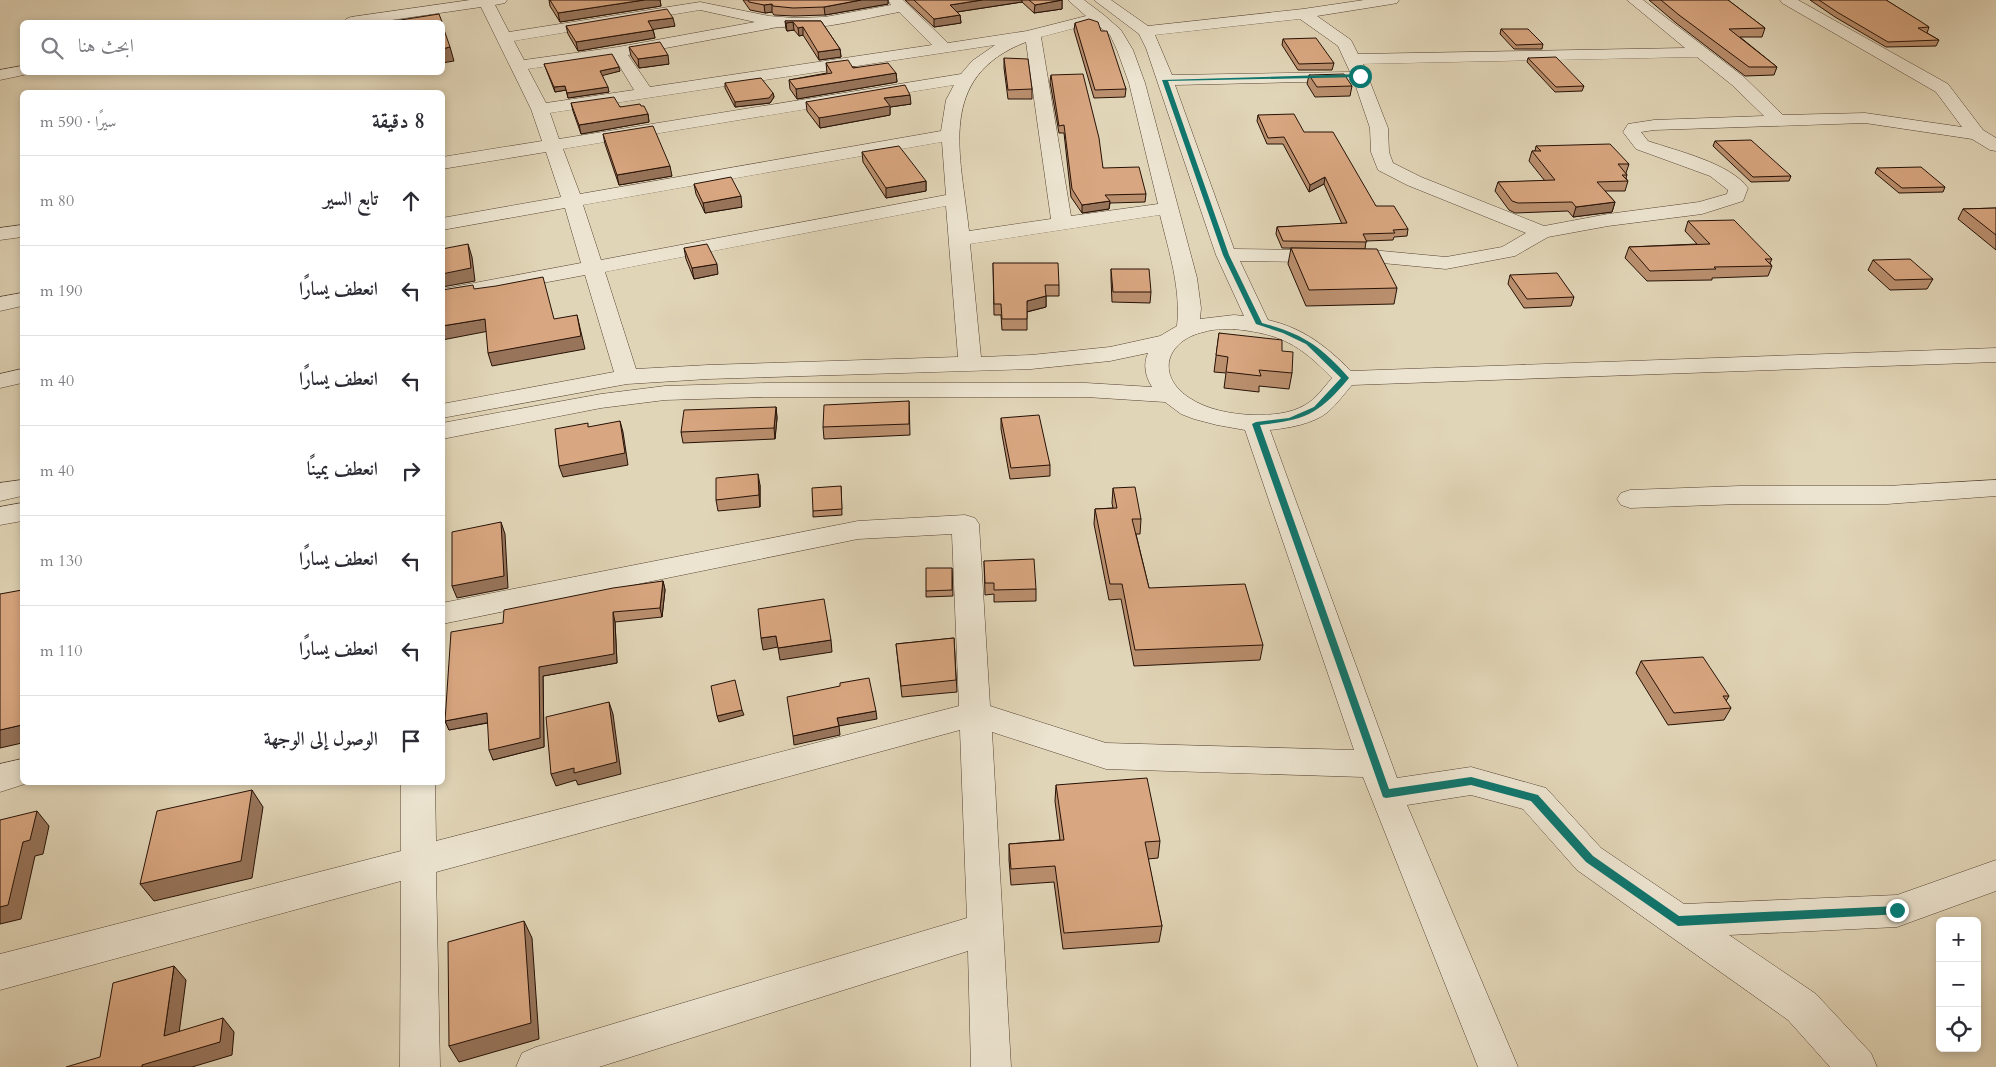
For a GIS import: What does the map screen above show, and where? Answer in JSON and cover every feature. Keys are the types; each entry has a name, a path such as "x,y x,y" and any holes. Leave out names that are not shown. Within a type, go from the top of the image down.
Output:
{"street":[{"path":"641,0 651,14"},
{"path":"1075,0 1100,9 1145,32 1154,48 1226,255 1259,324"},
{"path":"1145,32 1303,14 1392,0"},
{"path":"1634,0 1738,81 1779,121"},
{"path":"1787,0 1942,88 1977,134 1996,146"},
{"path":"364,20 491,1 504,38 540,109 572,200 627,377"},
{"path":"518,66 618,52 780,22 822,20 898,4 944,48"},
{"path":"504,38 700,6 718,7 780,22"},
{"path":"970,364 950,135 955,100 972,70 999,48 1100,9"},
{"path":"1100,9 1125,50 1137,83 1186,278 1190,308 1188,329"},
{"path":"1303,14 1345,43 1360,76 1379,128 1380,152 1385,166 1414,181 1542,232"},
{"path":"540,109 1033,35"},
{"path":"1033,35 1062,224"},
{"path":"618,52 645,93"},
{"path":"1352,59 1702,52"},
{"path":"0,75 20,72"},
{"path":"1165,80 1360,76"},
{"path":"445,163 967,78"},
{"path":"1226,255 1382,257 1446,263 1508,252 1542,232 1608,220 1702,208 1736,197 1738,188 1717,172 1642,145 1632,132 1634,128 1654,125 1865,118 1977,134"},
{"path":"445,223 950,135"},
{"path":"445,295 955,199"},
{"path":"959,239 1168,208"},
{"path":"0,234 20,231"},
{"path":"0,304 20,300"},
{"path":"445,410 627,377 708,372 1031,362 1110,354 1166,342 1188,329 1226,322 1259,324 1286,331 1308,342 1345,378"},
{"path":"1166,342 1156,359 1157,377 1170,395 1192,410 1223,420 1256,424 1290,420 1317,409 1345,378 1996,355"},
{"path":"0,381 20,376"},
{"path":"445,430 601,401 665,393 767,390 1086,390 1170,395"},
{"path":"1256,424 1381,779 1498,1067"},
{"path":"0,492 20,488"},
{"path":"1630,499 1740,495 1887,495 1996,488"},
{"path":"0,516 20,512"},
{"path":"445,613 858,530 965,524 986,929 991,1067"},
{"path":"0,972 975,714 1106,756 1381,779 1471,781 1534,798 1589,859 1802,1007 1858,1067"},
{"path":"0,778 20,773"},
{"path":"418,785 420,1067"},
{"path":"1678,921 1897,910 1996,875"},
{"path":"536,1067 986,929"}],"building":[{"path":"550,0 644,0 558,13"},
{"path":"748,0 861,0 824,7 793,8 773,6 772,4 764,5 749,2"},
{"path":"914,0 982,0 950,5 960,15 934,19"},
{"path":"1029,0 1062,0 1035,5"},
{"path":"1661,0 1728,0 1765,28 1729,29 1777,67 1749,67"},
{"path":"1819,0 1886,0 1929,27 1918,28 1939,40 1888,42"},
{"path":"667,9 673,18 648,21 653,30 576,42 566,26"},
{"path":"439,14 441,20 400,20"},
{"path":"1089,19 1098,22 1101,31 1107,31 1126,89 1095,90 1075,23"},
{"path":"785,21 821,21 840,49 818,52 803,27 798,28 793,22 786,23"},
{"path":"1501,29 1528,29 1543,44 1516,45"},
{"path":"445,33 450,47 445,48"},
{"path":"1316,38 1334,63 1299,64 1283,39"},
{"path":"660,42 668,55 638,59 629,47"},
{"path":"612,54 619,67 600,71 608,87 567,93 565,86 554,87 544,64"},
{"path":"1556,57 1584,86 1556,87 1528,58"},
{"path":"1004,58 1028,59 1032,89 1008,90"},
{"path":"848,60 853,68 888,63 896,73 796,89 789,80 832,73 826,63"},
{"path":"1083,74 1099,138 1103,168 1139,167 1146,194 1105,195 1110,201 1082,205 1072,189 1064,125 1059,126 1051,75"},
{"path":"1344,74 1352,86 1317,87 1309,75"},
{"path":"761,78 773,93 769,98 735,102 725,83"},
{"path":"905,85 910,95 884,98 890,106 819,118 806,102"},
{"path":"614,97 620,107 640,104 644,106 648,114 579,125 571,103"},
{"path":"1294,114 1304,132 1333,132 1376,206 1394,206 1408,229 1393,230 1395,233 1363,234 1367,242 1283,241 1277,227 1347,223 1325,177 1310,185 1284,137 1268,138 1258,115"},
{"path":"653,126 670,166 617,175 603,134"},
{"path":"1751,140 1791,176 1753,177 1715,141"},
{"path":"1610,144 1629,164 1618,164 1627,175 1622,175 1628,181 1597,182 1615,202 1576,207 1572,202 1518,203 1512,201 1498,182 1555,180 1532,151 1541,151 1536,146"},
{"path":"899,146 926,181 886,188 862,152"},
{"path":"1921,167 1945,187 1902,188 1877,168"},
{"path":"731,177 741,196 703,203 694,184"},
{"path":"1996,208 1996,235 1963,209"},
{"path":"1734,220 1772,259 1765,259 1772,266 1650,271 1629,247 1710,244 1688,221"},
{"path":"468,244 471,268 445,273 445,248"},
{"path":"707,244 717,264 692,268 684,248"},
{"path":"1291,248 1377,249 1397,288 1309,290"},
{"path":"1910,259 1933,279 1895,280 1873,260"},
{"path":"993,263 1058,263 1059,285 1045,285 1046,296 1027,301 1027,319 1002,319 1001,304 994,304"},
{"path":"1111,269 1149,269 1151,292 1113,292"},
{"path":"1557,273 1574,297 1527,299 1510,275"},
{"path":"543,277 554,319 577,315 581,336 488,353 485,319 445,326 445,290 473,285 474,289"},
{"path":"1219,333 1282,340 1282,351 1293,352 1292,373 1259,370 1261,376 1226,372 1228,357 1216,355"},
{"path":"909,401 909,424 823,427 824,405"},
{"path":"776,407 774,428 681,432 684,410"},
{"path":"1039,415 1050,465 1011,468 1001,418"},
{"path":"620,421 625,453 559,466 555,429 588,423 588,427"},
{"path":"758,474 759,495 716,500 716,478"},
{"path":"841,486 842,509 813,511 812,488"},
{"path":"1135,487 1141,519 1132,519 1149,588 1245,584 1263,645 1135,650 1122,584 1110,584 1095,509 1117,508 1113,488"},
{"path":"501,522 504,576 452,586 452,532"},
{"path":"1034,559 1036,589 994,590 994,583 985,583 984,561"},
{"path":"926,568 952,568 952,590 926,591"},
{"path":"663,581 660,608 613,612 614,654 539,667 540,738 489,750 487,713 445,721 451,632 503,623 504,610 613,588"},
{"path":"20,590 20,725 0,730 0,594"},
{"path":"824,599 831,640 778,648 776,636 761,638 758,609"},
{"path":"954,638 956,680 901,686 896,644"},
{"path":"1703,657 1729,696 1723,696 1731,708 1674,713 1641,661"},
{"path":"869,678 876,711 837,718 839,726 793,736 787,697 840,686 840,683"},
{"path":"735,680 742,710 717,716 711,686"},
{"path":"609,702 617,762 574,773 574,768 551,774 546,717"},
{"path":"1147,778 1160,841 1145,842 1162,926 1064,933 1055,866 1011,869 1009,844 1064,840 1056,785"},
{"path":"252,790 241,861 140,884 157,811"},
{"path":"37,811 30,840 23,842 8,905 0,907 0,820"},
{"path":"524,921 531,1023 449,1046 448,942"},
{"path":"174,966 164,1036 223,1018 220,1042 142,1065 142,1067 66,1067 100,1057 113,983"}],"route":[{"path":"1360,76 1165,80 1226,255 1259,324 1286,331 1308,342 1345,378 1317,409 1290,420 1256,424 1386,794 1471,781 1534,798 1589,859 1678,921 1897,910"}]}
